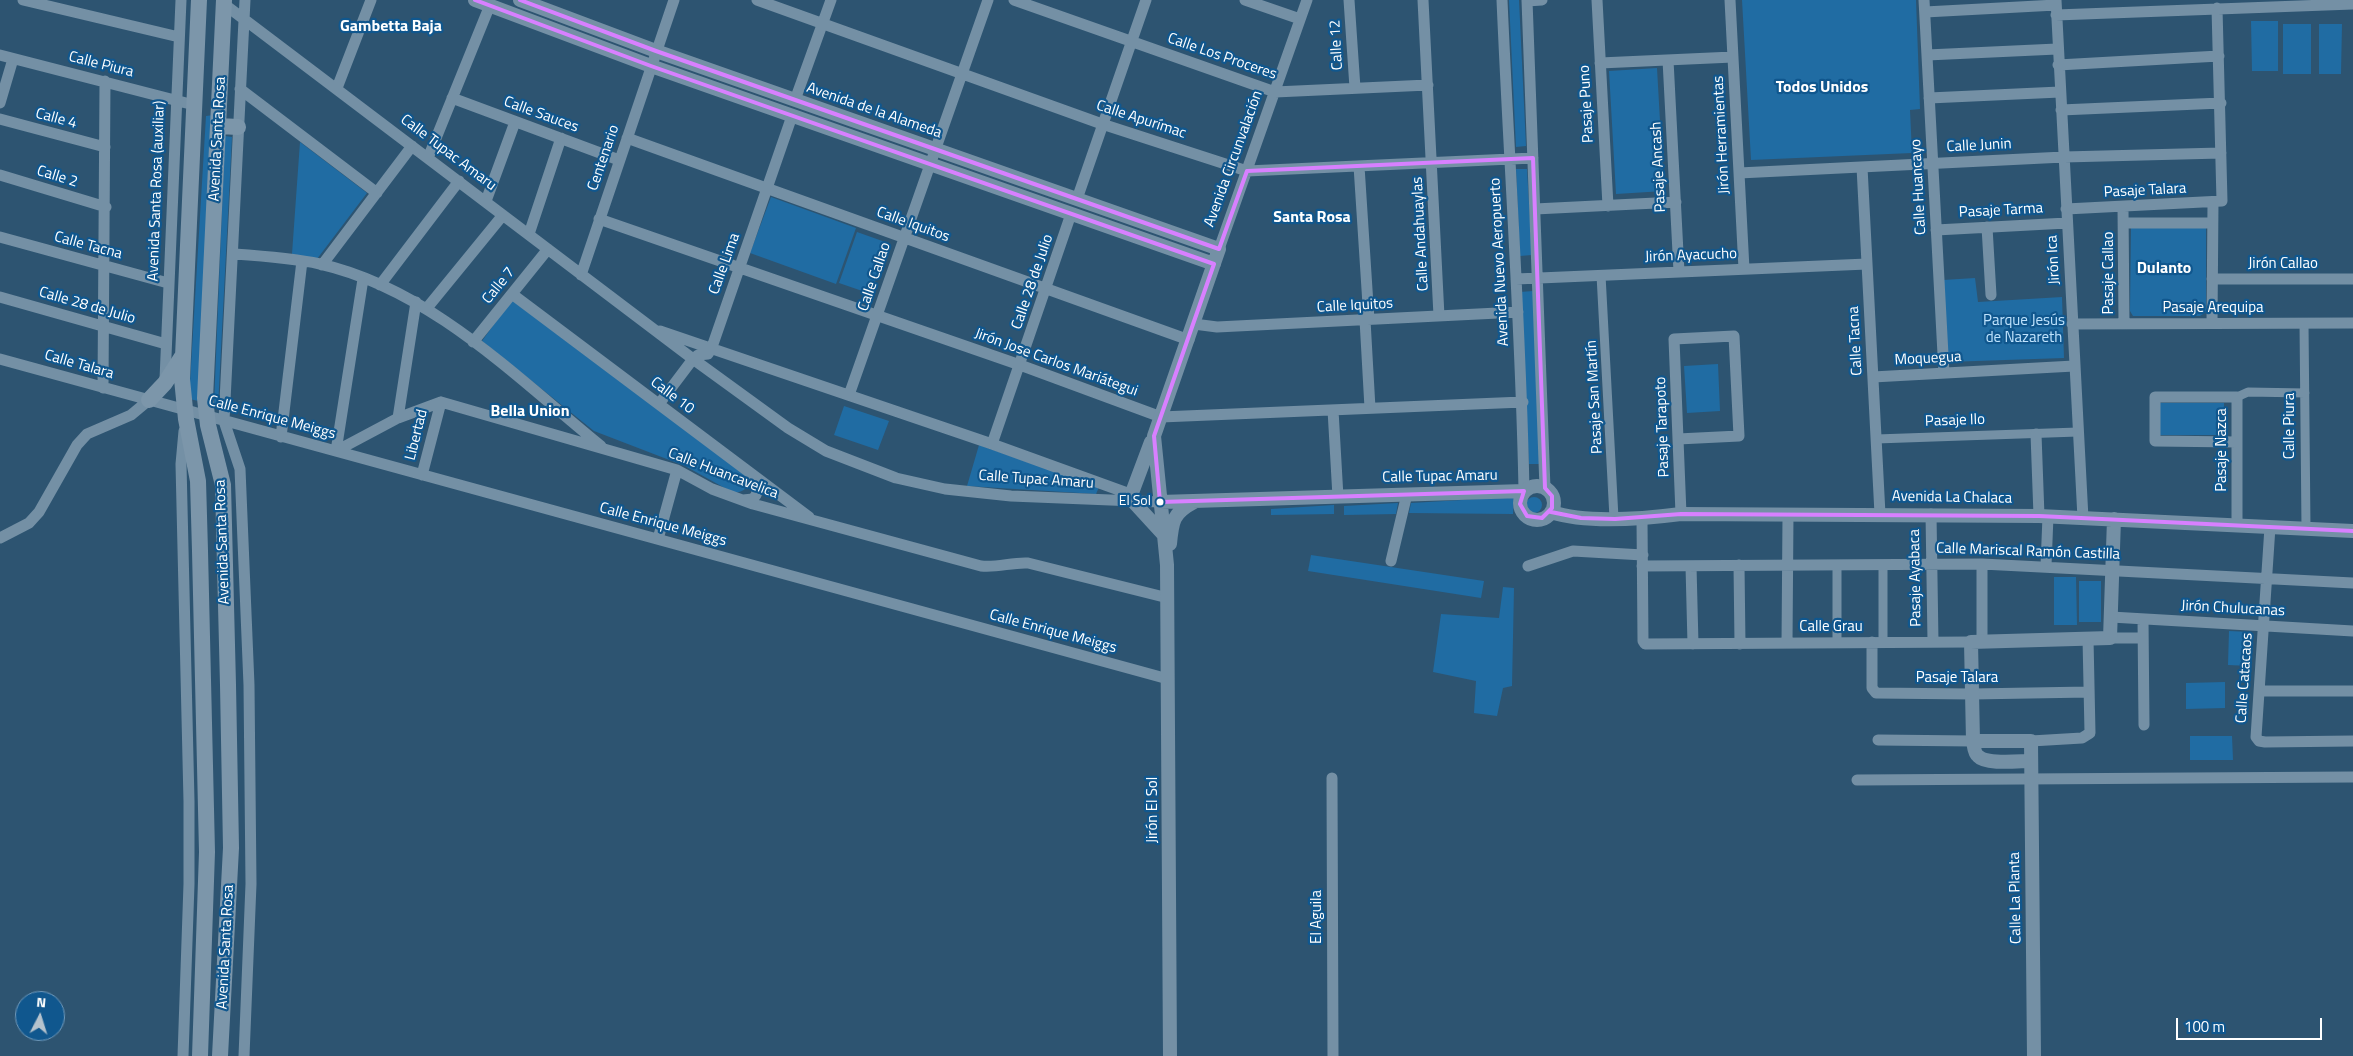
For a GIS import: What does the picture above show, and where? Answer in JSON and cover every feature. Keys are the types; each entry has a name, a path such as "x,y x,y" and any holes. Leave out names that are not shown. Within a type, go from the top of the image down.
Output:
{"main road":[{"name":"Avenida Santa Rosa","path":"199,0 182,379 185,415 198,481 204,685 206,884 200,1056"},
{"name":"Avenida Santa Rosa","path":"220,1056 231,848 228,685 223,485 207,416 205,379 224,2"},
{"path":"219,126 238,128"},
{"path":"150,400 165,384 184,353"}],"street":[{"path":"23,0 63,5 180,37"},
{"name":"Avenida Santa Rosa (auxiliar)","path":"165,384 181,0"},
{"path":"244,1056 252,858 249,685 240,469 224,421 245,0"},
{"path":"337,88 371,0"},
{"name":"Avenida de la Alameda","path":"475,0 651,66 1214,264"},
{"name":"Centenario","path":"581,275 674,0"},
{"name":"Calle Apurímac","path":"757,0 1102,124 1247,171 1533,158"},
{"path":"795,100 831,0"},
{"name":"Calle Callao","path":"850,395 988,0"},
{"name":"Calle Los Proceres","path":"1014,0 1275,92 1428,85"},
{"path":"1077,199 1146,0"},
{"path":"1245,0 1300,19"},
{"name":"Avenida Circunvalación","path":"1160,502 1154,436 1307,0"},
{"name":"Calle 12","path":"1349,0 1355,88"},
{"name":"Calle Andahuaylas","path":"1423,0 1433,163 1439,316"},
{"name":"Avenida Nuevo Aeropuerto","path":"1502,0 1523,402 1524,491"},
{"path":"1542,0 1527,0 1545,488"},
{"name":"Pasaje Puno","path":"1597,0 1608,206"},
{"name":"Jirón Herramientas","path":"1730,0 1744,269"},
{"name":"Calle Tupac Amaru","path":"224,2 581,275 788,428 818,446 896,478 928,486 995,494 1131,498 1160,502 1524,491"},
{"name":"Avenida de la Alameda","path":"529,2 656,51 1219,249"},
{"path":"1925,6 2217,8 2353,4"},
{"path":"428,158 490,6"},
{"name":"Calle Huancayo","path":"1925,6 1944,373"},
{"name":"Jirón Ica","path":"2056,6 2083,518"},
{"path":"2212,323 2212,223 2218,202 2222,153 2217,8"},
{"path":"1927,55 2057,48"},
{"name":"Calle Piura","path":"0,55 194,105"},
{"path":"2058,65 2219,56"},
{"path":"1600,64 1733,57"},
{"path":"0,103 13,59"},
{"name":"Pasaje Ancash","path":"1668,60 1679,272"},
{"path":"103,388 106,207 104,147 105,82"},
{"path":"240,89 376,193"},
{"path":"1929,98 2060,92"},
{"name":"Calle Sauces","path":"452,98 619,160"},
{"path":"2062,110 2221,103"},
{"name":"Calle Lima","path":"712,347 792,116"},
{"name":"Calle 4","path":"0,119 104,147"},
{"path":"486,201 516,122"},
{"path":"528,234 561,138"},
{"name":"Calle Iquitos","path":"626,138 1189,340"},
{"path":"322,265 412,146"},
{"name":"Calle Junin","path":"1739,173 2064,157 2222,153"},
{"path":"1359,166 1370,408"},
{"name":"Calle Tacna","path":"1862,167 1880,514"},
{"name":"Calle 2","path":"0,175 106,207"},
{"path":"380,285 459,181"},
{"path":"1535,209 1676,202"},
{"name":"Pasaje Talara","path":"2066,209 2123,208 2218,202"},
{"name":"Pasaje Callao","path":"2123,208 2124,323"},
{"name":"Calle 28 de Julio","path":"992,444 1047,289 1071,214"},
{"path":"427,308 503,215"},
{"name":"Jirón Jose Carlos Mariátegui","path":"599,219 1020,365 1161,417 1523,402"},
{"name":"Pasaje Tarma","path":"1936,230 2067,223"},
{"name":"Pasaje Callao","path":"2124,223 2212,223"},
{"path":"1987,227 1991,295"},
{"name":"Calle Tacna","path":"0,237 168,283"},
{"name":"Calle 7","path":"473,342 548,249"},
{"path":"233,254 302,261 322,265 380,285 416,302 473,342 606,450"},
{"path":"281,436 302,261"},
{"name":"Jirón Ayacucho","path":"1516,279 1867,264"},
{"name":"Pasaje San Martín","path":"1601,275 1614,518"},
{"path":"336,451 362,279"},
{"name":"Jirón Callao","path":"2212,279 2353,279"},
{"name":"Calle 10","path":"512,294 814,521"},
{"name":"Calle 28 de Julio","path":"0,297 166,344"},
{"path":"398,418 416,302"},
{"name":"Calle Iquitos","path":"1194,324 1217,327 1518,312"},
{"name":"Calle Piura","path":"2304,323 2306,528"},
{"name":"Pasaje Arequipa","path":"2072,324 2353,323"},
{"name":"Calle Tupac Amaru","path":"652,328 992,444 1131,498"},
{"name":"Pasaje Tarapoto","path":"1678,439 1739,436 1734,336 1674,339 1678,439 1681,514"},
{"path":"659,404 693,359 708,354 712,347"},
{"name":"Calle Talara","path":"0,359 150,400"},
{"name":"Moquegua","path":"1873,377 2074,366"},
{"path":"2237,397 2248,392 2305,393"},
{"name":"Pasaje Nazca","path":"2237,442 2155,441 2155,397 2237,397 2237,442 2237,525"},
{"path":"0,538 29,523 39,512 77,445 87,434 131,415 150,400"},
{"name":"Calle Enrique Meiggs","path":"150,400 185,415 207,416 1168,678"},
{"path":"336,451 398,418 440,402"},
{"name":"Calle Huancavelica","path":"440,402 676,470 712,489 743,500 981,566 1028,563 1168,598"},
{"name":"Libertad","path":"422,475 440,402"},
{"path":"1333,410 1338,497"},
{"path":"183,1056 190,801 181,464 185,415"},
{"name":"Pasaje Ilo","path":"1876,439 2078,432"},
{"path":"2036,434 2046,566"},
{"path":"1154,436 1131,498 1163,534"},
{"path":"658,539 676,470"},
{"path":"743,500 753,499 756,495 759,486 754,475"},
{"path":"1534,486 1545,488 1554,501 1551,512 1537,519 1527,516 1520,504 1524,491 1534,486"},
{"path":"1391,562 1407,494"},
{"name":"Jirón El Sol","path":"1160,502 1167,564 1168,598 1170,1056"},
{"name":"Jirón El Sol","path":"1167,564 1174,519 1184,507 1194,502"},
{"name":"Avenida La Chalaca","path":"1551,512 1570,518 1642,519 1681,514 2043,516 2353,531"},
{"name":"Pasaje Ayabaca","path":"1931,514 1933,642"},
{"path":"1787,643 1786,565 1788,515"},
{"name":"Calle Grau","path":"1642,519 1643,641 1650,645 2143,638"},
{"path":"2110,638 2114,519"},
{"name":"Calle Catacaos","path":"2270,527 2256,737 2259,741 2353,741"},
{"name":"Calle Mariscal Ramón Castilla","path":"1528,566 1573,552 1691,566 1982,564 2353,583"},
{"path":"1982,564 1972,694 1972,741 1976,754 1980,759 1992,761 2031,761"},
{"path":"1739,565 1740,644"},
{"path":"1837,565 1837,643"},
{"path":"1878,642 1883,565"},
{"path":"1691,566 1693,644"},
{"name":"Jirón Chulucanas","path":"2111,617 2353,631"},
{"path":"2143,619 2144,725"},
{"path":"1878,740 2031,740 2087,736 2091,729 2088,638"},
{"name":"Pasaje Talara","path":"1878,642 1873,691 1972,694 2089,692"},
{"path":"2259,691 2353,691"},
{"name":"Calle La Planta","path":"2031,740 2034,1056"},
{"path":"1857,780 2353,777"},
{"name":"El Aguila","path":"1332,778 1332,1056"}],"green space":[{"path":"1509,0 1519,0 1526,146 1516,147"},
{"path":"1742,0 1916,0 1920,109 1910,110 1912,153 1751,160"},
{"path":"2251,21 2278,21 2278,71 2252,71"},
{"path":"2283,24 2311,24 2311,74 2283,74"},
{"path":"2319,24 2342,24 2341,74 2319,74"},
{"path":"1657,68 1664,191 1616,194 1609,71"},
{"path":"214,115 199,401 189,399 206,116"},
{"path":"225,136 232,137 218,407 214,405"},
{"path":"300,142 367,193 317,259 292,254"},
{"path":"1516,169 1527,169 1532,255 1520,256"},
{"path":"771,197 856,228 836,284 750,253"},
{"path":"2206,225 2206,312 2200,316 2133,316 2130,311 2131,227"},
{"path":"857,232 888,243 871,294 839,283"},
{"name":"Parque Jesús de Nazareth","path":"1975,278 1978,302 2062,297 2064,358 1947,362 1943,280"},
{"path":"1533,291 1542,464 1529,464 1520,292"},
{"path":"512,299 746,475 747,483 745,489 740,492 732,492 685,466 594,431 482,341"},
{"path":"1718,364 1720,411 1687,413 1684,366"},
{"path":"2157,403 2224,403 2224,435 2157,435"},
{"path":"844,406 889,421 878,450 834,435"},
{"path":"979,445 1099,487 1096,494 967,486"},
{"path":"1514,497 1513,514 1409,513 1411,503"},
{"path":"1531,497 1537,497 1542,502 1540,511 1531,513 1526,508 1526,502"},
{"path":"1398,503 1396,514 1344,515 1344,506"},
{"path":"1334,505 1334,514 1271,515 1271,509"},
{"path":"1311,555 1484,581 1481,598 1308,571"},
{"path":"2054,577 2076,577 2077,625 2054,625"},
{"path":"2079,581 2101,581 2101,622 2079,622"},
{"path":"1503,587 1514,588 1512,686 1503,688 1497,716 1474,713 1476,681 1433,672 1441,614 1499,618"},
{"path":"2229,631 2251,632 2250,666 2228,665"},
{"path":"2225,682 2225,708 2186,709 2186,683"},
{"path":"2190,736 2232,736 2233,760 2190,760"}],"transit line":[{"path":"475,0 651,66 1214,264 1154,436 1160,502 1524,491 1520,504 1527,516 1542,518 1552,508 1552,496 1545,488 1533,158 1247,171 1219,249 656,51 520,0"},
{"path":"1551,512 1581,518 1615,519 1681,514 2039,516 2353,531"}],"place":[{"name":"El Sol","path":"1160,502"}],"district":[{"name":"Gambetta Baja","path":"391,27"},
{"name":"Todos Unidos","path":"1822,88"},
{"name":"Santa Rosa","path":"1312,218"},
{"name":"Dulanto","path":"2164,269"},
{"name":"Bella Union","path":"530,412"}]}
